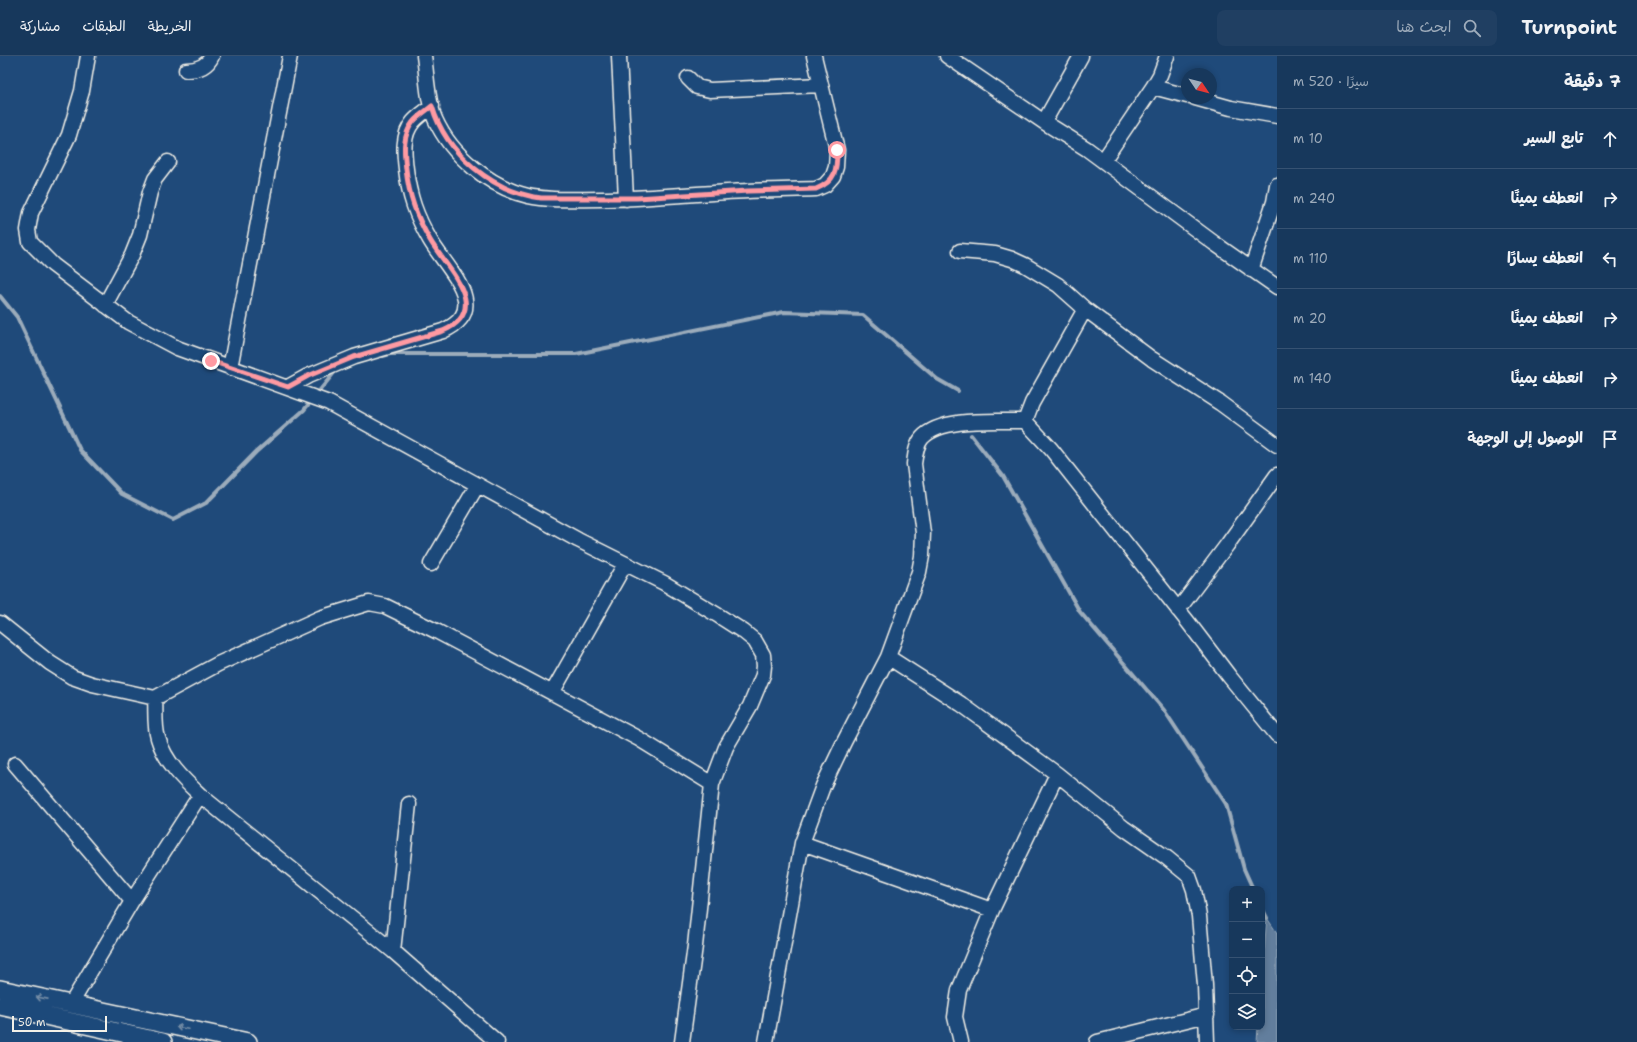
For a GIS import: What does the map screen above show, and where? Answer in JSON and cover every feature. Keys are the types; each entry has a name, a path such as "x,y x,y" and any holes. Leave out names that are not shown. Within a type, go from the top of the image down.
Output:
{"main road":[{"path":"0,989 248,1042"},
{"path":"0,1006 163,1042"}],"street":[{"path":"88,56 77,113 58,160 31,213 28,230 30,242 53,265 128,322 177,348 230,368 288,387 328,403 477,486 578,540 664,583 719,616 755,641 763,655 764,666 760,683 750,706 726,747 712,784 695,946 682,1042"},
{"path":"186,70 195,70 204,66 212,56"},
{"path":"230,368 290,56"},
{"path":"424,56 435,119 456,150 487,177 505,188 528,196 541,198 626,198 748,191 816,189 825,185 834,176 837,150 814,56"},
{"path":"619,56 626,198"},
{"path":"947,56 961,60 1044,122 1103,161 1251,270 1277,287"},
{"path":"1044,122 1081,56"},
{"path":"1103,161 1153,87 1160,75 1167,56"},
{"path":"688,78 697,87 710,90 821,85"},
{"path":"1153,87 1181,94"},
{"path":"1217,104 1277,116"},
{"path":"288,387 308,376 354,357 443,331 455,326 465,310 465,298 461,284 430,241 417,215 408,191 404,151 406,135 413,122 432,106"},
{"path":"104,305 132,254 140,235 150,192 155,179 168,162"},
{"path":"1251,270 1275,202 1277,184"},
{"path":"960,251 995,254 1012,259 1058,285 1085,309 1152,359 1220,403 1277,445"},
{"path":"1025,421 1032,403 1085,309"},
{"path":"766,1042 802,843 823,786 888,657 910,599 922,556 922,520 914,456 921,439 932,430 947,425 978,422 1025,421 1051,449 1277,735"},
{"path":"1178,610 1277,475"},
{"path":"432,564 477,486"},
{"path":"552,693 625,564"},
{"path":"0,623 50,663 72,677 92,684 155,698 218,664 320,618 369,603 385,606 407,616 639,739 712,784"},
{"path":"888,657 961,704 1057,774 1124,828 1167,858 1189,876 1194,890 1199,916 1205,985 1207,1042"},
{"path":"155,698 157,738 164,754 177,773 200,795 393,951 497,1042"},
{"path":"15,764 132,901"},
{"path":"961,1042 955,1017 959,990 992,910 1057,774"},
{"path":"71,1004 132,901 200,795"},
{"path":"393,951 409,804"},
{"path":"802,843 992,910"},
{"path":"1097,1042 1206,1015"}],"water":[{"path":"1267,918 1277,933 1277,1042 1257,1042 1258,1030 1265,1030 1265,941"}],"waterway":[{"path":"0,296 17,317 80,450 122,494 173,520 206,503 256,452 304,410 312,400"},
{"path":"383,356 390,354 576,354 784,312 863,315 937,379 958,391"},
{"path":"316,395 337,369"},
{"path":"971,435 1003,476 1080,612 1164,710 1226,804 1244,869 1252,886"},
{"path":"1265,914 1267,918"}],"route":[{"path":"211,361 288,387 308,376 354,357 443,331 455,326 465,310 465,298 461,284 430,241 417,215 408,191 404,151 406,135 413,122 432,106 435,119 446,138 468,162 487,177 505,188 528,196 541,198 637,198 748,191 816,189 825,185 834,176 837,150"}]}
